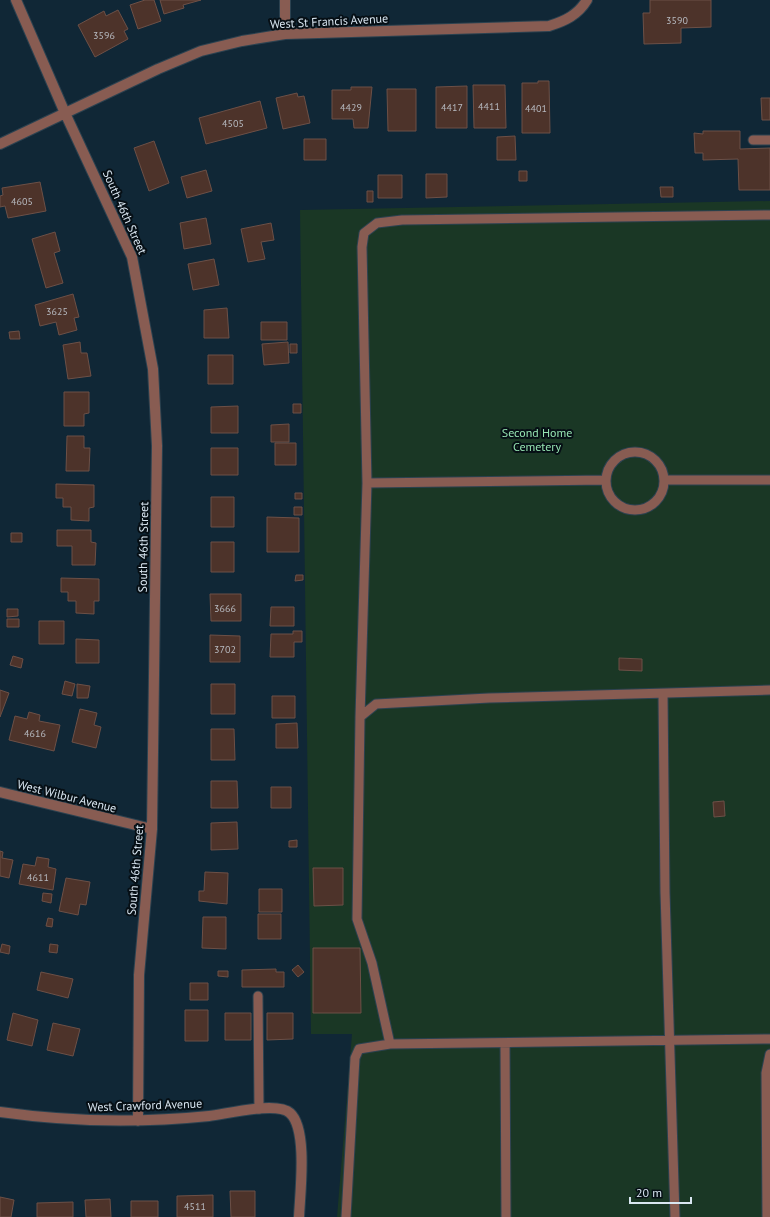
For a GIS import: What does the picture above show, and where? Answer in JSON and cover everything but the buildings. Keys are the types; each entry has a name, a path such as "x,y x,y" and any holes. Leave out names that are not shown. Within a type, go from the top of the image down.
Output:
{"street":[{"name":"South 46th Street","path":"16,0 65,113 132,257 153,369 157,446 152,829 139,975 138,1121"},
{"path":"285,0 285,34"},
{"name":"West St Francis Avenue","path":"0,144 158,69 201,52 242,41 285,34 549,26 566,20 581,10 587,0"},
{"name":"West Wilbur Avenue","path":"0,792 152,829"},
{"name":"West Crawford Avenue","path":"0,1112 77,1120 138,1121 210,1116 259,1109 282,1109 290,1113 296,1122 301,1144 299,1217"}],"lane":[{"path":"753,140 770,140"},
{"path":"390,1044 372,963 357,919 360,717 367,483 362,247 364,233 377,223 402,220 770,215"},
{"path":"630,452 640,452 650,456 658,462 663,470 665,480 664,489 660,498 653,505 645,509 635,511 618,505 611,498 606,480 608,470 613,462 621,455 630,452"},
{"path":"367,483 606,480"},
{"path":"665,480 770,480"},
{"path":"360,717 376,704 489,698 770,690"},
{"path":"663,694 665,892 675,1217"},
{"path":"258,996 259,1109"},
{"path":"346,1217 355,1058 359,1049 390,1044 770,1040"},
{"path":"504,1043 506,1217"},
{"path":"767,1217 766,1073 770,1054"}],"green space":[{"name":"Second Home Cemetery","path":"770,201 770,1217 337,1217 352,1034 311,1034 300,210"}]}
